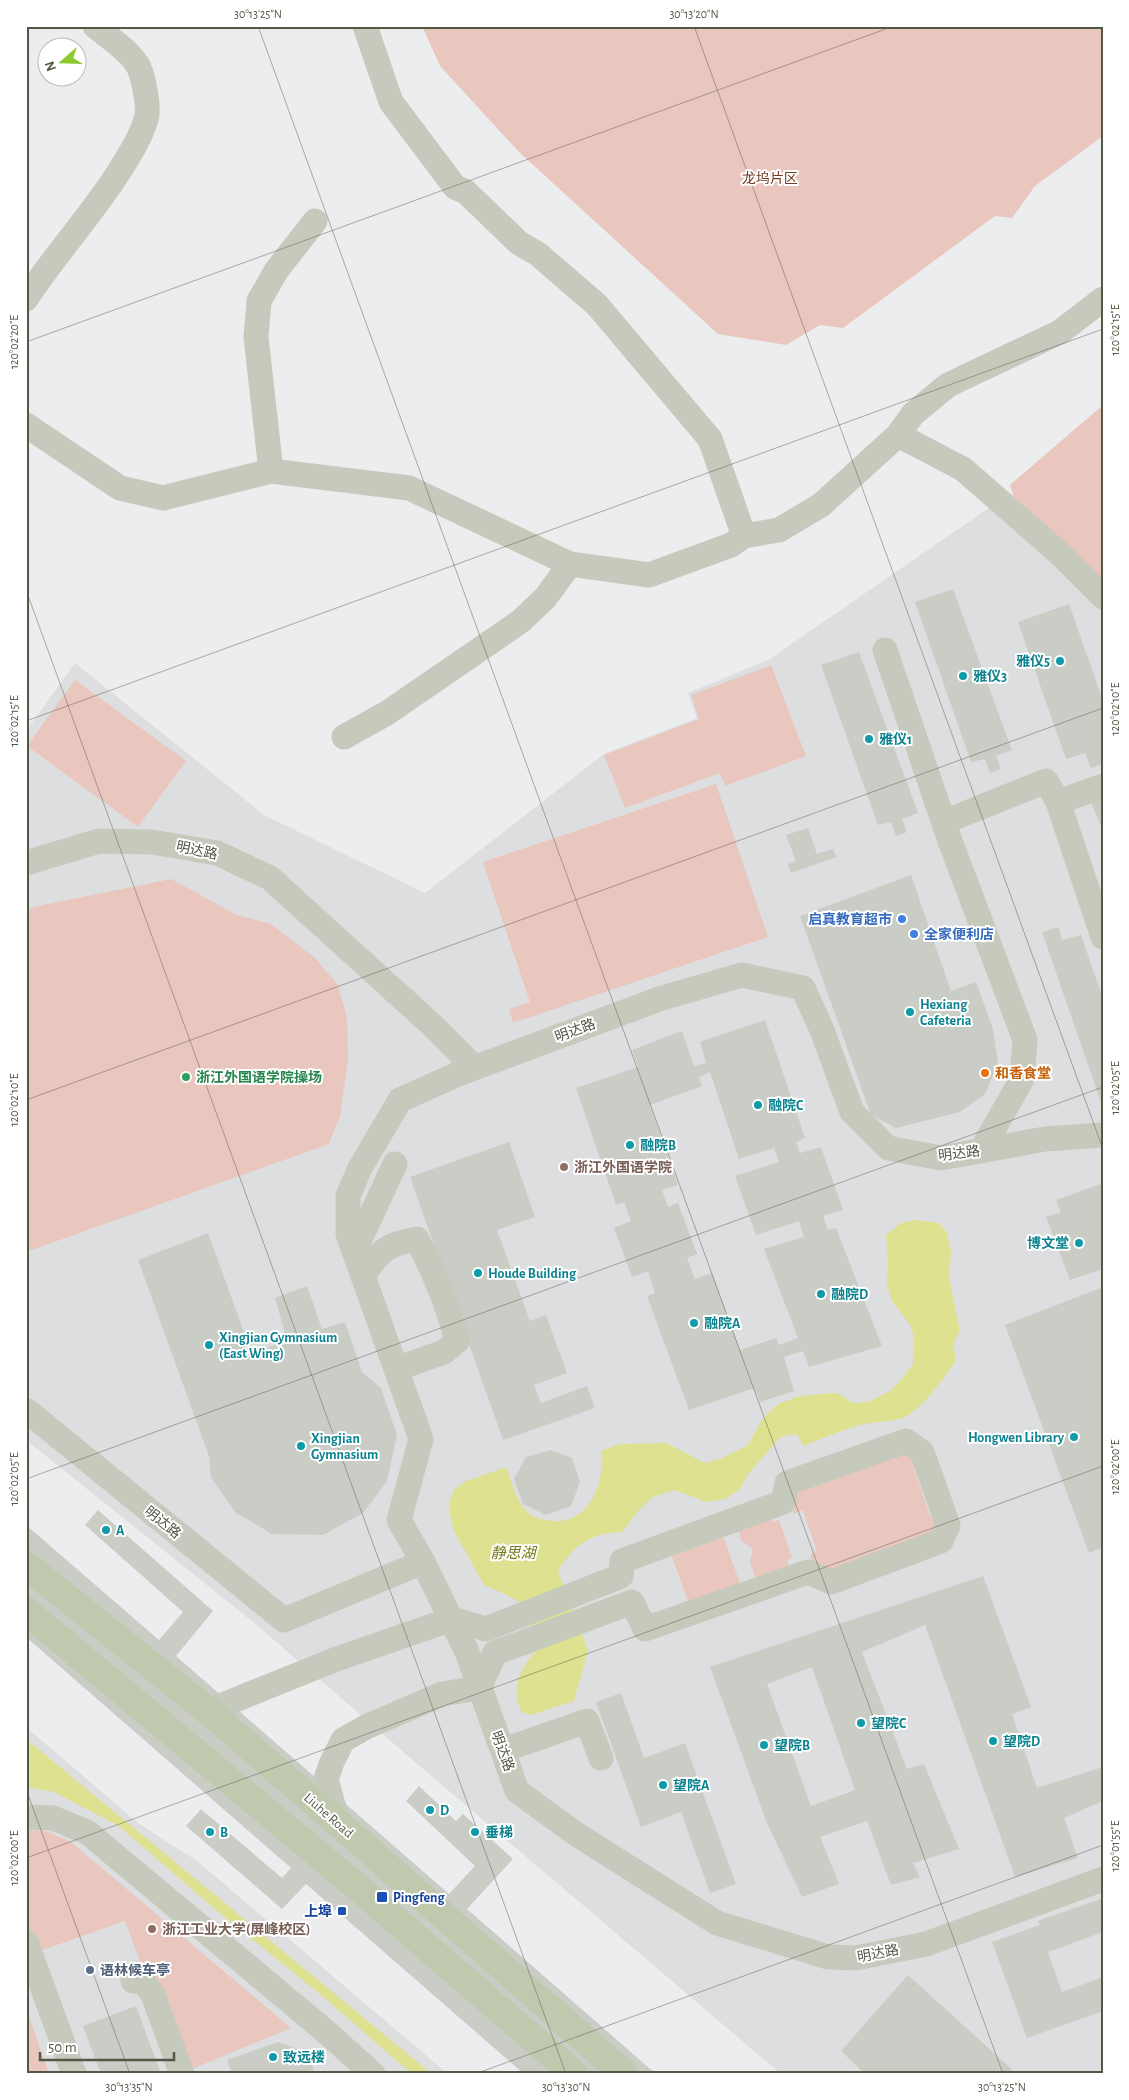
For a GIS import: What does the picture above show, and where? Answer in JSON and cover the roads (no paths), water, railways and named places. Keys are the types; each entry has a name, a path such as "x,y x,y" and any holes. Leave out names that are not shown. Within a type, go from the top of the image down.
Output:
{"main road":[{"name":"Liuhe Road","path":"26,1565 208,1711 338,1822 624,2074"},
{"path":"26,1611 362,1891 574,2074"}],"street":[{"path":"26,299 38,280 102,198 131,153 147,118 146,94 138,65 121,47 94,26"},
{"path":"365,26 391,102 455,187 466,192 519,243 538,254 597,305 710,439 744,536"},
{"path":"271,471 256,337 259,301 276,271 314,221"},
{"path":"26,425 120,488 164,498 271,471 409,488 570,564 649,575 731,545 744,536 780,530 821,505 898,434 914,414 948,385 1060,332 1103,299"},
{"path":"898,434 963,469 1058,552 1103,597"},
{"path":"344,737 387,713 521,621 546,597 570,564"},
{"path":"885,650 944,822 1025,1040 1022,1079 981,1151"},
{"path":"944,822 1046,781 1058,802 1103,937"},
{"path":"1058,802 1103,786"},
{"name":"明达路","path":"26,863 99,841 152,842 217,852 270,878 432,1025 474,1068 662,998 742,975 804,988 822,1030 852,1112 888,1148 941,1158 1045,1139 1103,1135"},
{"path":"423,1562 399,1520 421,1440 348,1234 348,1196 360,1168 400,1100 474,1068"},
{"path":"354,1252 395,1164"},
{"path":"363,1276 379,1253 398,1242 417,1239 433,1270 450,1313 457,1340 444,1352 396,1369"},
{"name":"明达路","path":"26,1410 284,1620 423,1562 467,1652 504,1750 517,1791 576,1834 717,1923 828,1957 856,1958 926,1944 1103,1879"},
{"path":"208,1711 334,1660 452,1619 486,1629 621,1576 622,1561 783,1502 787,1482 906,1441 922,1452 948,1525 941,1541 831,1582 808,1572 645,1629 632,1602 495,1653 479,1688 442,1694 366,1727 343,1740 326,1779 338,1822"},
{"path":"504,1750 587,1721 600,1758"},
{"path":"26,1817 53,1818 87,1832 324,2030 372,2074"},
{"path":"26,1942 59,2011 74,2074"},
{"path":"133,1981 144,1982 154,1994 182,2074"}],"water":[{"name":"静思湖","path":"914,1220 939,1223 947,1233 951,1251 949,1277 960,1332 954,1345 956,1360 939,1384 925,1401 902,1418 860,1425 803,1446 797,1434 780,1437 749,1473 739,1490 725,1499 706,1502 675,1490 653,1497 639,1510 622,1532 592,1538 577,1547 558,1571 588,1650 574,1701 531,1715 522,1712 517,1695 519,1678 526,1663 538,1649 523,1604 484,1585 454,1531 449,1501 455,1489 464,1482 506,1467 517,1497 527,1512 532,1516 542,1519 552,1521 565,1520 576,1516 585,1509 592,1499 600,1476 601,1451 620,1444 666,1443 705,1463 722,1458 748,1445 763,1418 778,1404 800,1396 838,1393 852,1403 868,1402 890,1391 913,1364 914,1336 910,1325 892,1301 887,1285 886,1235 901,1223"},
{"path":"26,1739 432,2074 412,2074 315,1990 217,1911 119,1826 54,1792 26,1787"}],"place":[{"name":"雅仪5","path":"1060,661"},
{"name":"雅仪3","path":"963,676"},
{"name":"雅仪1","path":"869,739"},
{"name":"启真教育超市","path":"902,919"},
{"name":"全家便利店","path":"914,934"},
{"name":"Hexiang Cafeteria","path":"910,1012"},
{"name":"和香食堂","path":"985,1073"},
{"name":"浙江外国语学院操场","path":"186,1077"},
{"name":"融院C","path":"758,1105"},
{"name":"融院B","path":"630,1145"},
{"name":"浙江外国语学院","path":"564,1167"},
{"name":"博文堂","path":"1079,1243"},
{"name":"Houde Building","path":"478,1273"},
{"name":"融院D","path":"821,1294"},
{"name":"融院A","path":"694,1323"},
{"name":"Xingjian Gymnasium (East Wing)","path":"209,1345"},
{"name":"Hongwen Library","path":"1074,1437"},
{"name":"Xingjian Gymnasium","path":"301,1446"},
{"name":"A","path":"106,1530"},
{"name":"望院C","path":"861,1723"},
{"name":"望院D","path":"993,1741"},
{"name":"望院B","path":"764,1745"},
{"name":"望院A","path":"663,1785"},
{"name":"D","path":"430,1810"},
{"name":"B","path":"210,1832"},
{"name":"垂梯","path":"475,1832"},
{"name":"Pingfeng","path":"382,1897"},
{"name":"上埠","path":"342,1911"},
{"name":"浙江工业大学(屏峰校区)","path":"152,1929"},
{"name":"语林候车亭","path":"90,1970"},
{"name":"致远楼","path":"273,2057"}],"park label":[{"name":"龙坞片区","path":"770,178"}]}
